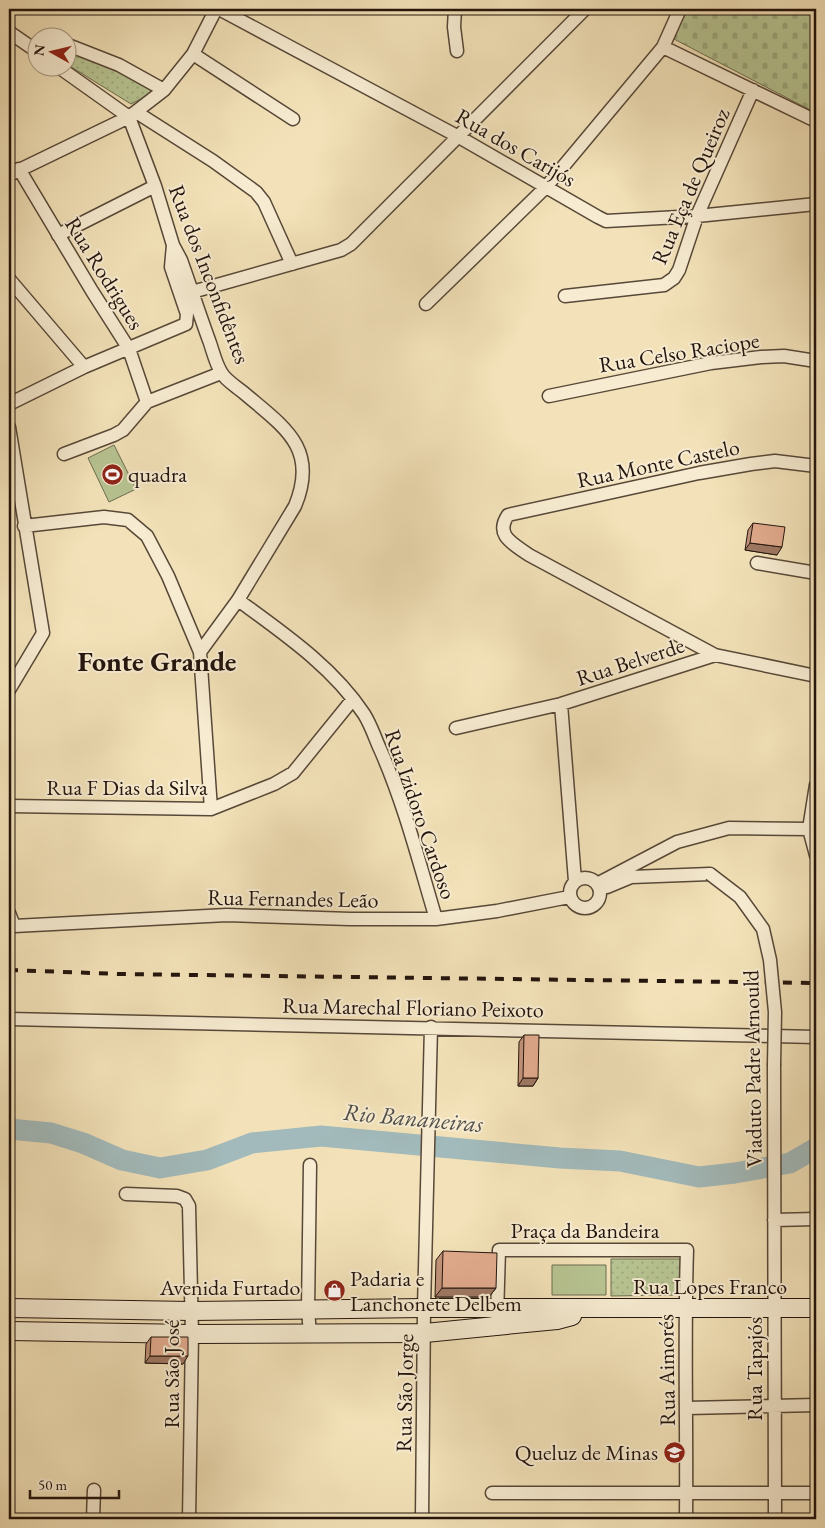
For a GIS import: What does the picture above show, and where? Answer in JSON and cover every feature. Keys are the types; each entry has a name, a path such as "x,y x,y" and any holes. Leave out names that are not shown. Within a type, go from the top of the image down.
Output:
{"street":[{"path":"14,172 132,114 164,90 193,54 218,9"},
{"name":"Rua dos Carijós","path":"218,9 459,137 606,221 697,216 816,204"},
{"path":"455,9 454,27 457,52"},
{"path":"192,292 341,250 352,244 586,9"},
{"path":"426,304 546,187 663,47 677,9"},
{"path":"12,34 28,37"},
{"path":"12,34 28,45"},
{"path":"663,47 816,122"},
{"path":"78,50 119,65 164,90"},
{"path":"193,54 293,119"},
{"path":"76,78 132,114 213,161 256,192 264,202 292,264"},
{"name":"Rua Eça de Queiroz","path":"565,296 664,285 674,278 679,270 697,216 753,90"},
{"name":"Rua dos Inconfidêntes","path":"132,114 173,245 181,260 221,373 280,424 298,447 303,467 303,479 295,506 238,600 200,652"},
{"name":"Rua Rodrigues","path":"14,172 58,235 129,349 147,402"},
{"path":"58,235 155,186"},
{"path":"9,404 84,367 186,324 187,314 171,267 173,245"},
{"path":"9,279 84,367"},
{"name":"Rua Celso Raciope","path":"550,396 711,363 784,356 816,361"},
{"path":"64,454 123,430 147,402 221,373"},
{"path":"9,427 43,633 9,690"},
{"name":"Rua Monte Castelo","path":"715,655 529,556 507,539 503,530 503,523 508,515 689,475 775,461 816,466"},
{"path":"24,526 104,517 128,520 147,536 168,576 200,652 212,809"},
{"path":"757,563 816,573"},
{"name":"Rua Izidoro Cardoso","path":"238,600 297,644 327,671 366,716 392,776 436,919"},
{"name":"Rua Belverde","path":"456,728 561,704 715,655 816,676"},
{"name":"Rua F Dias da Silva","path":"9,806 212,809 274,784 293,773 353,699"},
{"path":"561,704 575,881"},
{"path":"816,785 809,829 816,855"},
{"path":"598,887 677,842 729,828 809,829"},
{"name":"Viaduto Padre Arnould","path":"598,887 631,877 710,874 740,896 763,929 770,960 775,1012 774,1220"},
{"path":"587,878 593,880 598,887 600,896 598,901 588,909 576,907 569,897 571,885 575,881 587,878"},
{"name":"Rua Fernandes Leão","path":"9,913 14,926 227,915 350,919 436,919 497,911 569,897"},
{"name":"Rua Marechal Floriano Peixoto","path":"9,1019 816,1037"},
{"name":"Rua São Jorge","path":"422,1519 424,1308 429,1169 428,1130 431,1027"},
{"path":"310,1165 308,1310 310,1334"},
{"name":"Rua São José","path":"126,1194 177,1196 185,1199 189,1206 192,1334 189,1519"},
{"path":"774,1220 816,1219"},
{"name":"Rua Tapajós","path":"774,1220 775,1519"},
{"name":"Praça da Bandeira","path":"497,1326 499,1250 687,1250"},
{"name":"Rua Aimorés","path":"686,1519 687,1408 685,1308 687,1250"},
{"name":"Avenida Furtado","path":"9,1308 191,1311 604,1308"},
{"name":"Avenida Furtado","path":"9,1331 192,1334 425,1333 557,1320 604,1308"},
{"name":"Rua Lopes Franco","path":"604,1308 816,1308"},
{"path":"687,1408 816,1406"},
{"path":"93,1519 94,1490"},
{"path":"492,1492 816,1493"}],"green space":[{"path":"686,9 816,9 816,113 672,38"},
{"path":"78,54 168,85 131,104 78,71"},
{"name":"quadra","path":"114,445 136,489 109,502 88,458"},
{"path":"611,1259 681,1259 680,1295 611,1296"},
{"path":"552,1265 606,1265 606,1295 552,1295"}],"building":[{"path":"753,523 785,527 782,547 750,543"},
{"path":"524,1035 539,1035 538,1078 523,1078"},
{"path":"443,1251 497,1253 496,1288 442,1288"},
{"path":"151,1337 188,1337 188,1356 150,1356"}],"waterway":[{"name":"Rio Bananeiras","path":"9,1129 51,1133 83,1143 122,1160 160,1168 207,1160 252,1143 321,1136 560,1158 620,1161 699,1177 735,1173 790,1163 816,1148"}],"railway":[{"path":"9,970 120,974 816,983"}],"place":[{"name":"quadra","path":"112,474"},
{"name":"Padaria e Lanchonete Delbem","path":"334,1291"},
{"name":"Queluz de Minas","path":"674,1452"}],"district":[{"name":"Fonte Grande","path":"157,661"}]}
